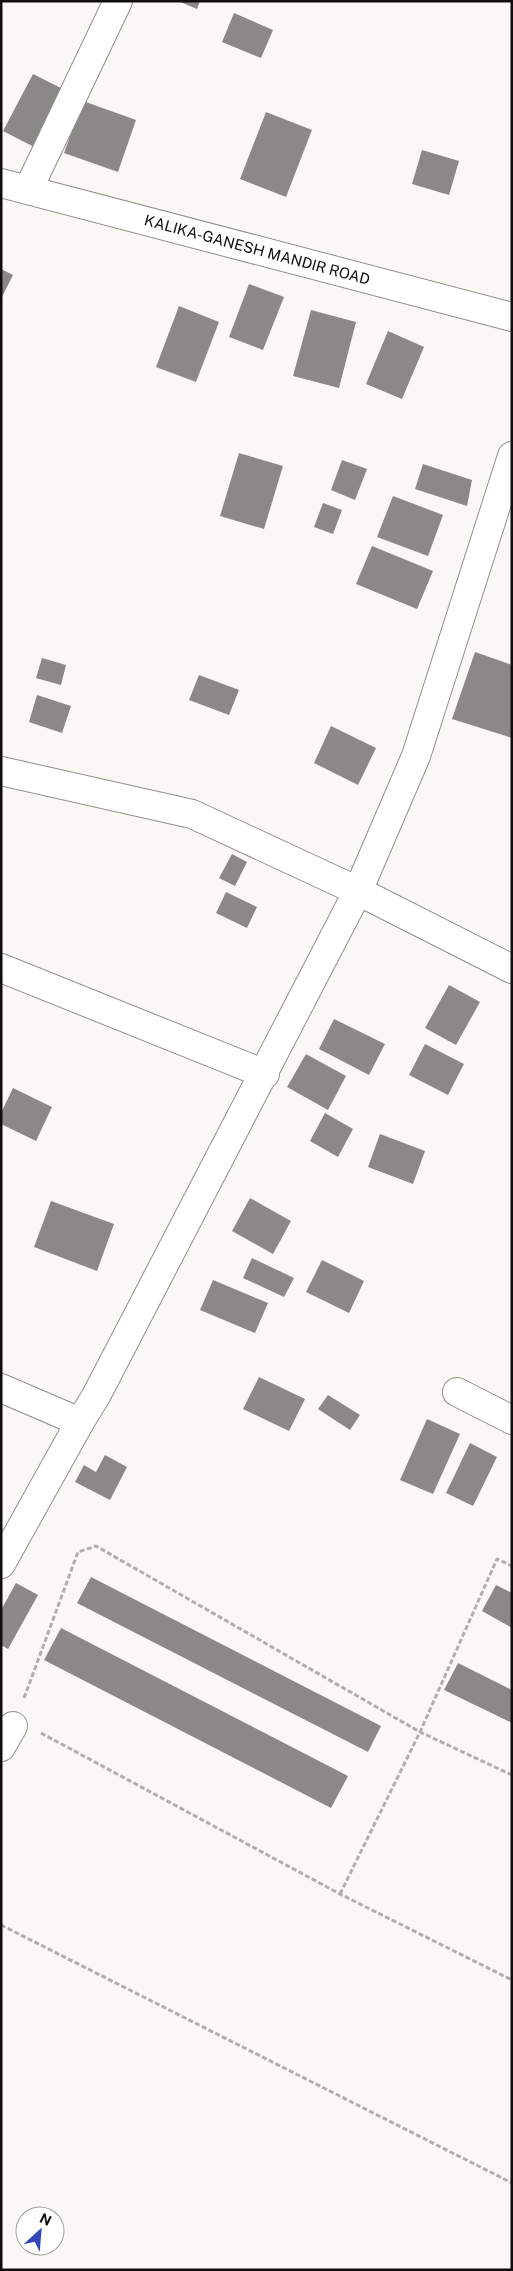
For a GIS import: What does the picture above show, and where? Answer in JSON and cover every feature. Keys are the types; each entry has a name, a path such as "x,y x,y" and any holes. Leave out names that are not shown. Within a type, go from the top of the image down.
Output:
{"street":[{"path":"28,190 118,1"},
{"name":"KALIKA-GANESH MANDIR ROAD","path":"1,183 512,317"},
{"path":"1,1564 96,1396 358,892 416,756 512,456"},
{"path":"1,771 192,814 358,892 512,969"},
{"path":"1,968 265,1074"},
{"path":"1,1388 80,1422"},
{"path":"457,1392 512,1420"}],"path":[{"path":"512,1774 420,1732 96,1546 78,1552 7,1737 41,1733 340,1894 512,1980"},
{"path":"340,1894 420,1732 497,1559 512,1566"},
{"path":"1,1925 512,2183"}],"building":[{"path":"178,1 200,1 197,9"},
{"path":"234,13 273,30 261,58 222,42"},
{"path":"33,74 65,90 36,148 3,131"},
{"path":"83,101 136,120 118,172 64,153"},
{"path":"266,112 312,130 286,197 240,179"},
{"path":"422,150 459,161 449,195 412,184"},
{"path":"1,269 13,275 1,299"},
{"path":"249,284 284,297 263,350 229,337"},
{"path":"179,306 219,322 196,382 156,367"},
{"path":"311,310 356,322 339,388 293,376"},
{"path":"388,331 424,347 402,399 366,384"},
{"path":"239,453 283,466 264,529 220,516"},
{"path":"342,460 367,469 355,500 331,490"},
{"path":"423,464 472,480 467,506 415,489"},
{"path":"393,496 443,515 428,556 377,537"},
{"path":"323,503 342,510 333,534 314,527"},
{"path":"372,546 433,571 417,609 356,584"},
{"path":"475,652 512,665 512,738 452,719"},
{"path":"42,658 66,665 61,685 36,678"},
{"path":"199,675 239,690 229,715 189,700"},
{"path":"37,695 71,706 62,733 29,722"},
{"path":"331,726 376,748 358,785 314,763"},
{"path":"232,854 247,862 235,886 219,878"},
{"path":"226,892 257,907 247,928 216,913"},
{"path":"449,985 480,1002 456,1045 425,1028"},
{"path":"334,1019 385,1044 369,1075 319,1049"},
{"path":"425,1044 464,1064 448,1095 409,1075"},
{"path":"306,1054 346,1076 328,1110 287,1087"},
{"path":"13,1088 52,1107 36,1141 1,1124 1,1113"},
{"path":"325,1113 353,1129 338,1157 310,1141"},
{"path":"380,1134 425,1151 413,1184 368,1167"},
{"path":"250,1198 291,1221 273,1254 232,1231"},
{"path":"51,1201 114,1224 97,1271 34,1247"},
{"path":"252,1258 294,1278 284,1297 243,1278"},
{"path":"322,1260 364,1281 349,1313 306,1292"},
{"path":"213,1280 268,1303 255,1333 200,1310"},
{"path":"259,1377 305,1399 289,1431 243,1409"},
{"path":"328,1395 360,1415 350,1430 318,1409"},
{"path":"427,1419 460,1434 433,1494 400,1480"},
{"path":"470,1443 497,1457 473,1506 446,1493"},
{"path":"105,1455 127,1467 110,1500 75,1482 84,1465 96,1472"},
{"path":"91,1577 381,1726 368,1752 77,1603"},
{"path":"16,1583 38,1595 8,1649 1,1645 1,1610"},
{"path":"496,1585 512,1593 512,1628 482,1611"},
{"path":"61,1628 348,1776 331,1808 44,1660"},
{"path":"458,1663 512,1690 512,1723 444,1690"}]}
